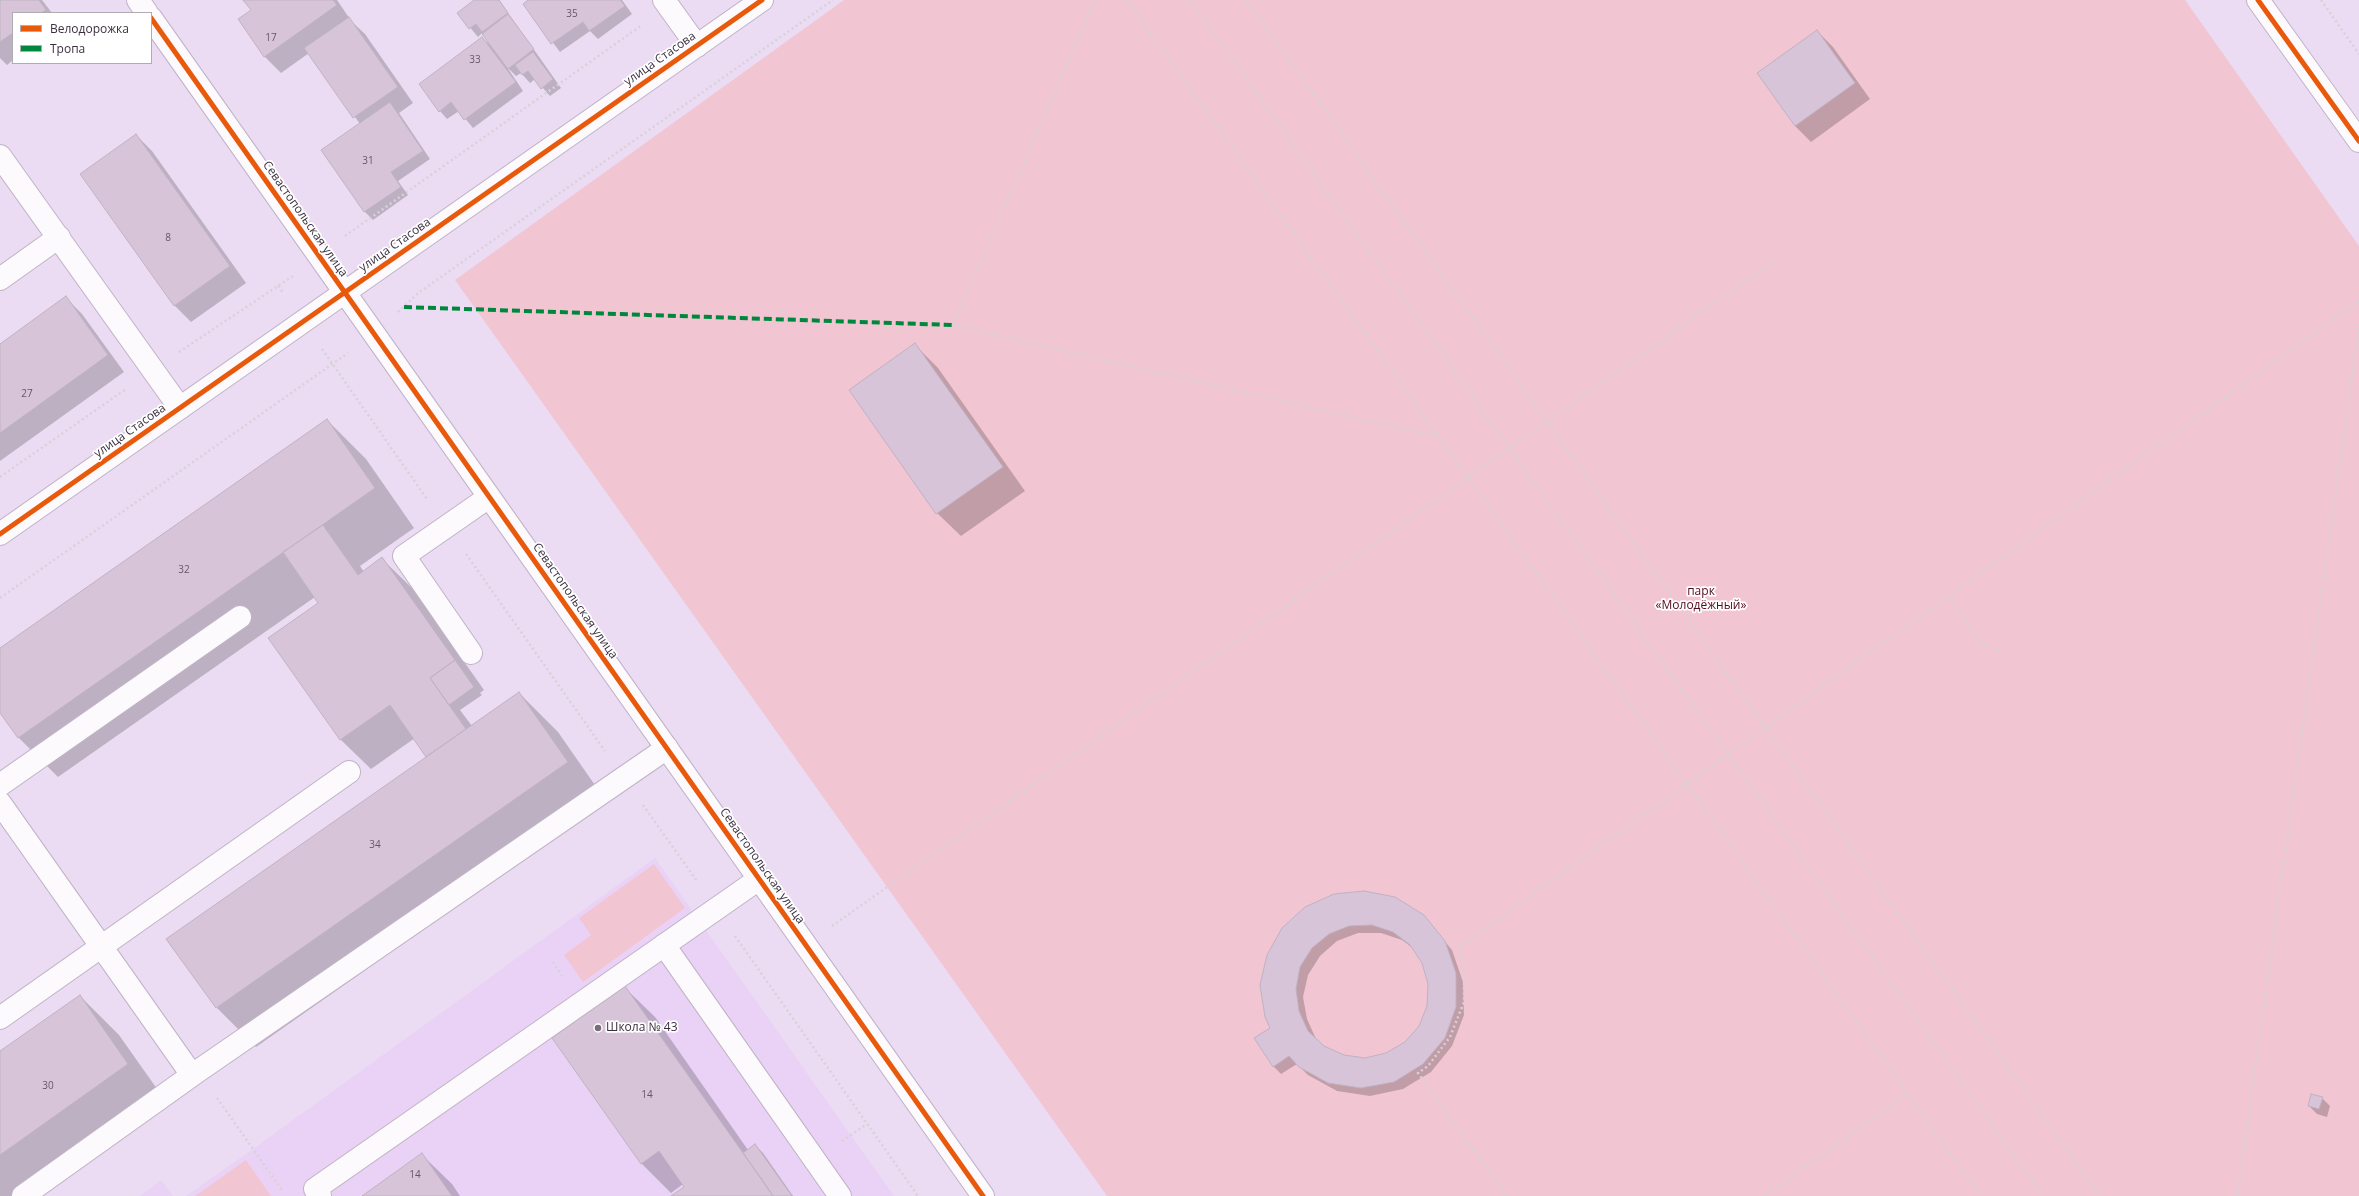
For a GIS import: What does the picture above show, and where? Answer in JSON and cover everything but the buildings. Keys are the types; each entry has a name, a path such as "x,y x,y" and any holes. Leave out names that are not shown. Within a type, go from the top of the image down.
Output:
{"street":[{"path":"138,0 146,12"},
{"name":"улица Стасова","path":"0,534 762,0"},
{"path":"2258,0 2359,141"},
{"path":"666,3 697,46"},
{"name":"Севастопольская улица","path":"152,19 983,1196"},
{"path":"0,156 180,408"},
{"path":"0,279 59,237"},
{"path":"471,653 404,556 489,497"},
{"path":"0,785 240,617"},
{"path":"24,1196 195,1073 667,748"},
{"path":"0,1018 349,772"},
{"path":"0,802 102,947 195,1073"},
{"path":"320,1196 315,1189 759,879"},
{"path":"664,945 840,1196"}],"path":[{"path":"0,598 374,334 418,294 833,0"},
{"path":"1095,0 953,325 1439,438"},
{"path":"1127,0 1981,1196"},
{"path":"1190,0 2043,1196"},
{"path":"1246,0 1766,726 2100,1196"},
{"path":"2321,0 2359,54"},
{"path":"364,221 666,3"},
{"path":"806,944 1773,262"},
{"path":"1506,1196 1418,1073 1428,1066 1450,1037 1464,1002 1464,966 1458,948 2359,302"},
{"path":"2237,1196 2359,326"},
{"path":"1948,596 1984,645 2001,651"},
{"path":"195,1073 287,1196"},
{"path":"1764,1196 1908,1094"}],"shaded area":[{"name":"Школа № 43","path":"655,858 894,1196 186,1196 253,1149"},
{"path":"161,1180 173,1196 140,1196"}],"green space":[{"name":"парк «Молодёжный»","path":"844,0 2185,0 2359,246 2359,1196 1107,1196 455,280"},
{"path":"654,864 685,908 583,982 564,955 591,935 579,918"},
{"path":"246,1160 271,1196 195,1196"}],"marked path":[{"path":"404,307 953,325"}],"cycle path":[{"path":"0,534 762,0"},
{"path":"2258,0 2359,141"},
{"path":"152,19 983,1196"}],"place":[{"name":"Школа № 43","path":"598,1028"}]}
